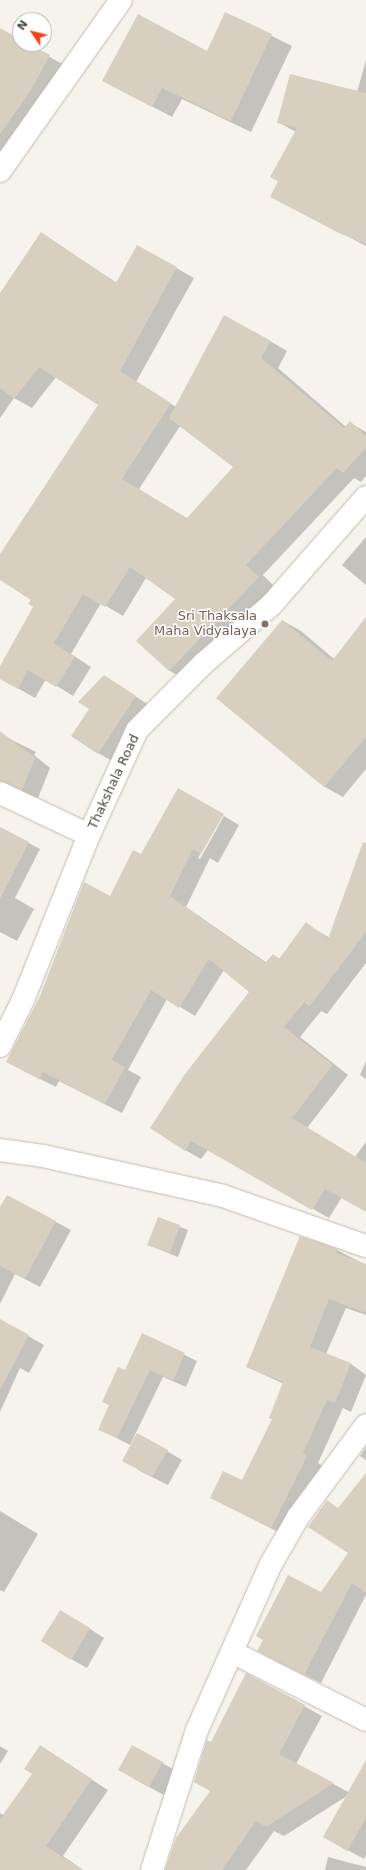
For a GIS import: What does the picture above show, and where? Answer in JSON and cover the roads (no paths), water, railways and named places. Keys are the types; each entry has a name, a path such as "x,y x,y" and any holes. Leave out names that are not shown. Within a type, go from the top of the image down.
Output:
{"street":[{"path":"0,172 121,0"},
{"name":"Thakshala Road","path":"0,1046 23,1000 89,834 137,730 204,664 272,604 366,497"},
{"path":"0,793 89,834"},
{"path":"0,1150 43,1156 223,1196 366,1246"},
{"path":"152,1870 197,1730 271,1564 298,1517 366,1425"},
{"path":"232,1652 366,1720"}],"place":[{"name":"Sri Thaksala Maha Vidyalaya","path":"265,624"}]}
